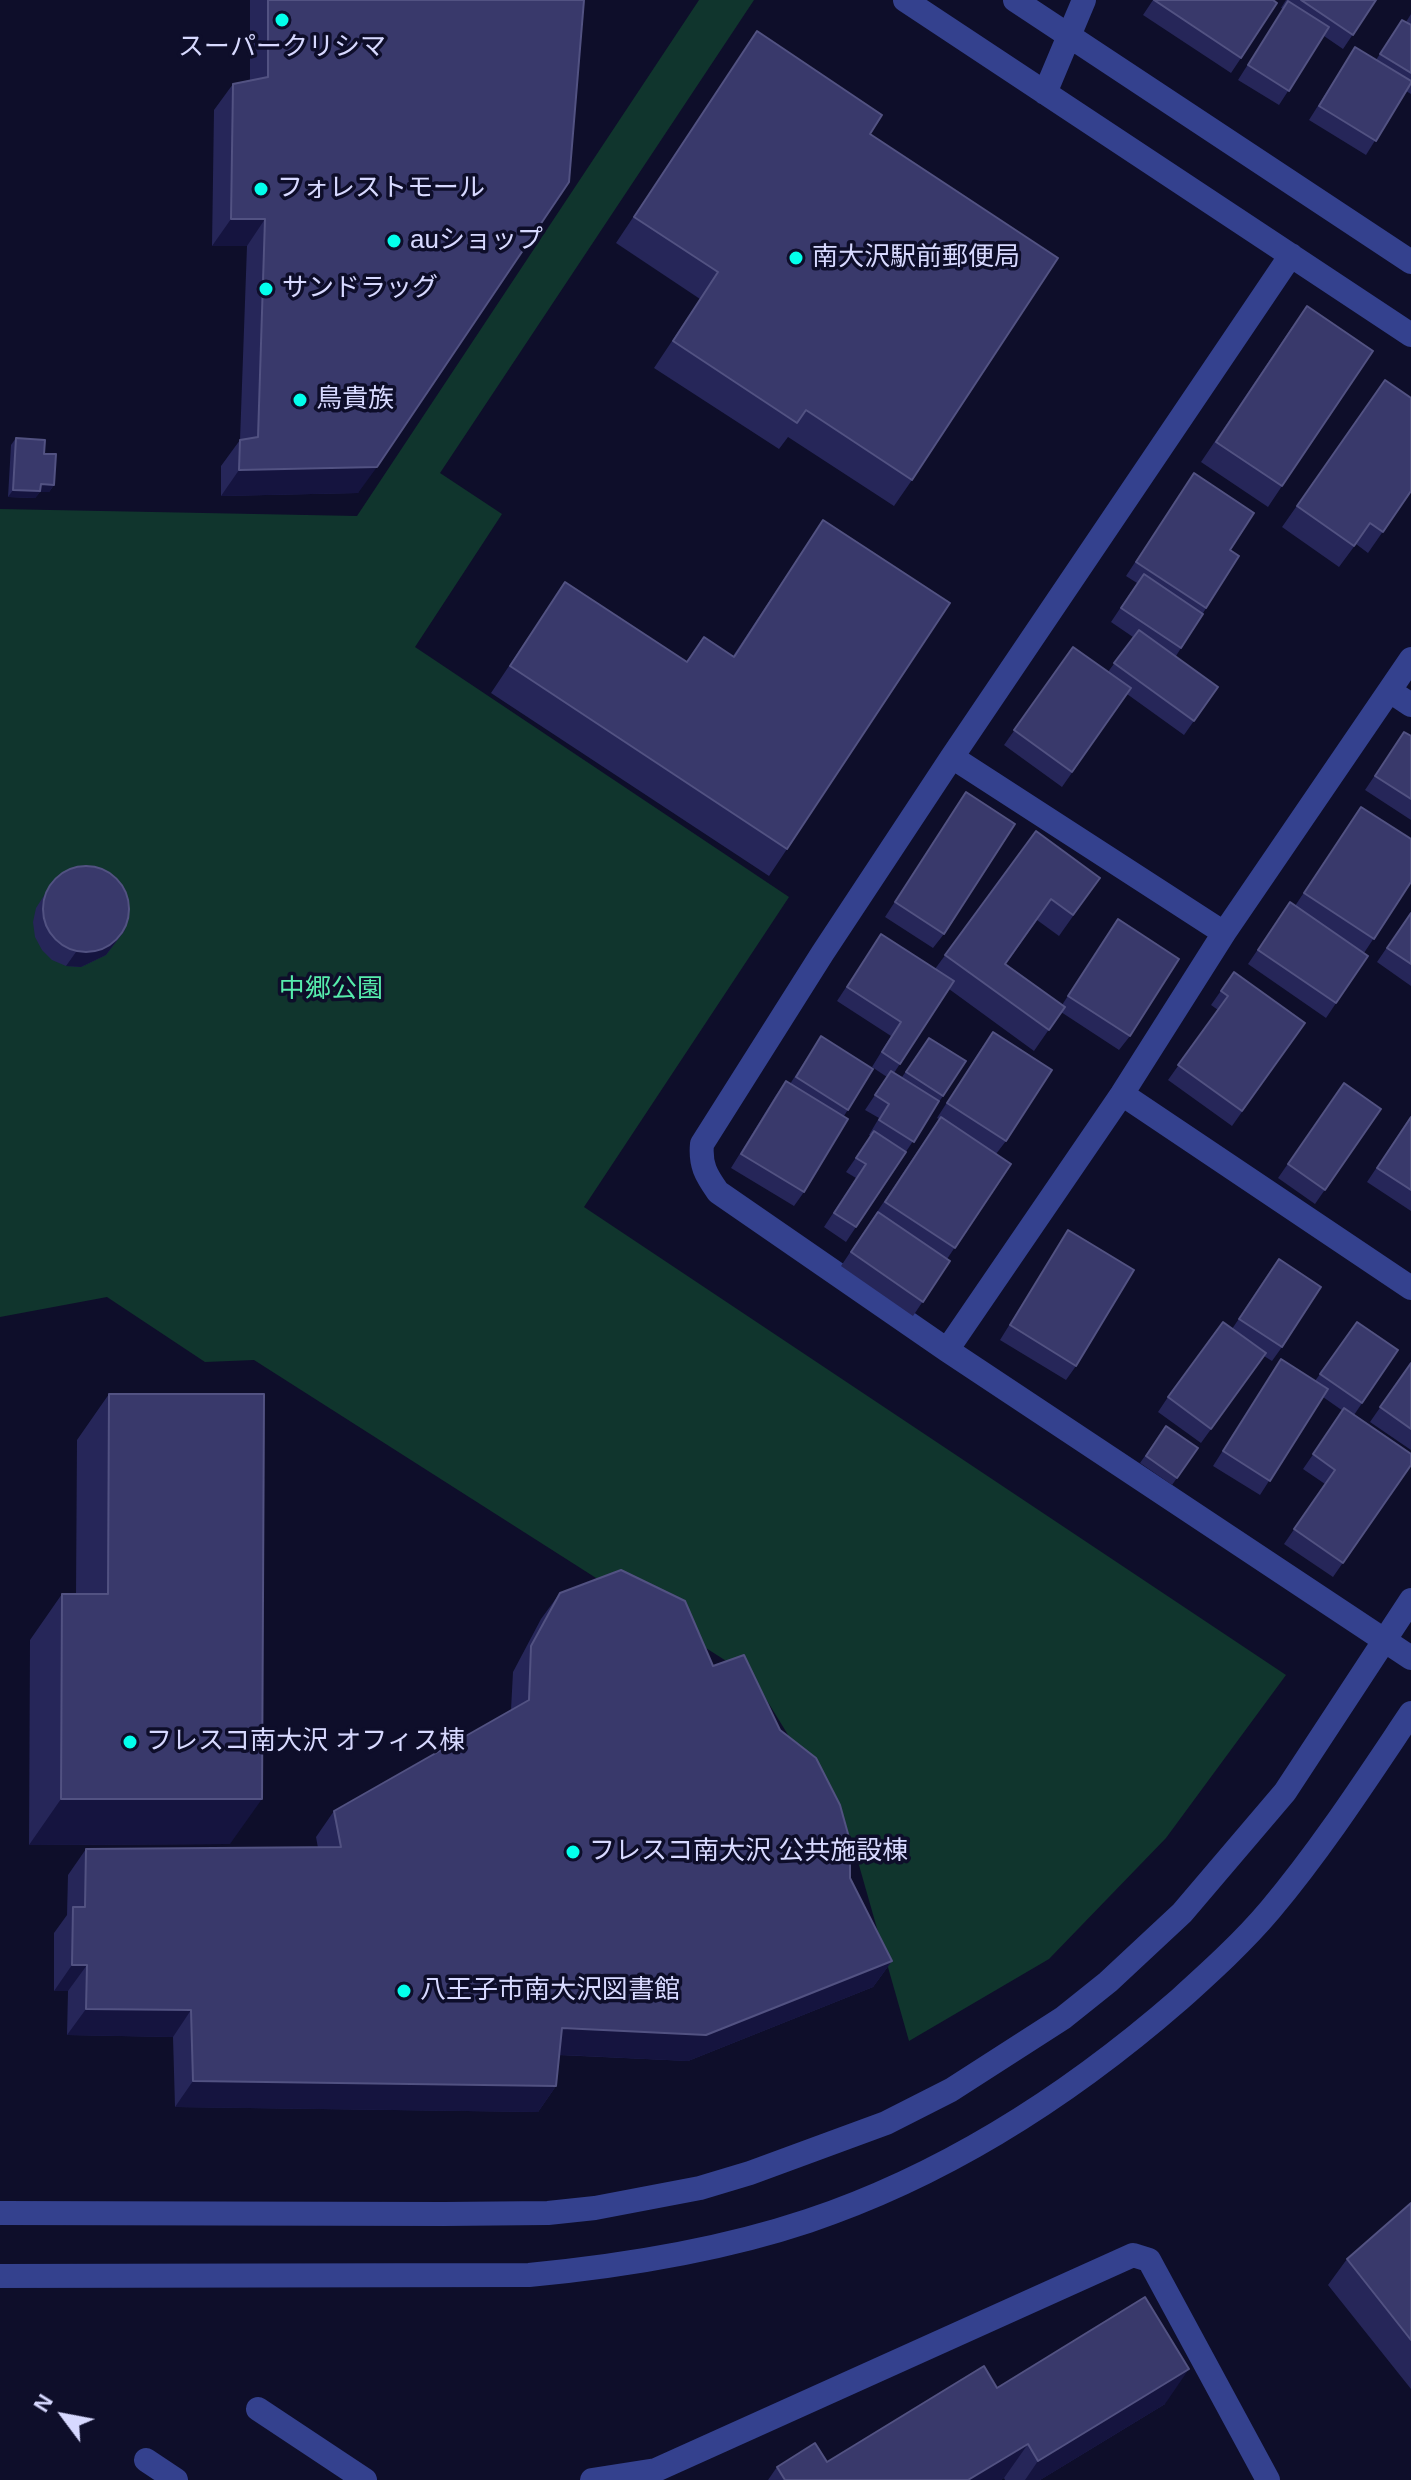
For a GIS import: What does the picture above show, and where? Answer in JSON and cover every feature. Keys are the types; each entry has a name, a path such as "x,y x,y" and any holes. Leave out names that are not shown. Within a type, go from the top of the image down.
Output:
{"street":[{"path":"905,0 1411,335"},
{"path":"1015,0 1411,262"},
{"path":"1045,93 1084,0"},
{"path":"1291,255 822,954 702,1144 701,1160 704,1172 718,1192 947,1350 1411,1658"},
{"path":"947,1350 1122,1094 1224,933 1411,659"},
{"path":"1390,691 1411,705"},
{"path":"952,757 1224,933"},
{"path":"1122,1094 1411,1288"},
{"path":"0,2213 444,2214 579,2210 700,2188 886,2123 951,2090 1063,2018 1108,1982 1182,1913 1285,1792 1411,1600"},
{"path":"0,2276 529,2275 603,2268 714,2247 808,2221 920,2174 987,2138 1050,2101 1146,2029 1218,1965 1269,1911 1326,1838 1411,1713"},
{"path":"592,2480 657,2475 1133,2255 1149,2260 1268,2480"},
{"path":"258,2409 365,2480"},
{"path":"146,2460 176,2480"}],"green space":[{"name":"中郷公園","path":"699,0 754,0 440,473 502,514 415,647 789,897 584,1207 1286,1675 1166,1838 1049,1959 909,2041 851,1837 753,1678 254,1360 205,1362 107,1297 0,1317 0,509 357,516"}],"building":[{"path":"268,0 584,0 569,182 377,467 239,470 240,440 258,437 265,219 231,219 233,84 268,77"},
{"path":"1154,0 1273,0 1277,3 1241,58"},
{"path":"1301,0 1376,0 1353,35"},
{"path":"1288,1 1329,27 1289,91 1248,65"},
{"path":"1402,20 1411,25 1411,73 1380,54"},
{"path":"757,31 882,115 870,134 1058,258 912,480 806,410 797,423 673,341 718,272 634,217"},
{"path":"1355,47 1411,81 1376,141 1319,106"},
{"path":"1307,306 1373,351 1282,486 1216,442"},
{"path":"1385,380 1411,398 1411,491 1383,532 1370,523 1354,546 1297,506"},
{"path":"16,438 45,440 44,454 56,454 54,485 41,484 40,491 13,490"},
{"path":"1194,473 1254,513 1230,550 1239,556 1206,608 1136,562"},
{"path":"823,520 950,603 787,849 510,666 565,582 687,662 704,637 734,657"},
{"path":"1144,574 1203,614 1181,648 1121,608"},
{"path":"1139,630 1218,687 1194,721 1114,663"},
{"path":"1073,647 1131,688 1072,772 1014,730"},
{"path":"1404,732 1411,736 1411,799 1375,776"},
{"path":"966,792 1015,824 944,934 895,902"},
{"path":"1361,807 1411,839 1411,882 1374,939 1304,893"},
{"path":"1036,831 1100,878 1073,915 1051,899 1005,964 1065,1007 1049,1030 945,955"},
{"path":"86,866 110,873 122,885 129,909 122,933 110,945 86,952 62,945 50,933 43,909 50,885 62,873"},
{"path":"1290,902 1368,956 1336,1003 1258,950"},
{"path":"1411,913 1411,964 1387,948"},
{"path":"1118,919 1179,959 1130,1036 1068,996"},
{"path":"881,934 954,981 900,1064 882,1052 901,1022 847,987"},
{"path":"1234,972 1305,1023 1242,1111 1178,1065 1228,996 1221,991"},
{"path":"993,1032 1052,1070 1006,1141 947,1103"},
{"path":"821,1036 873,1069 848,1110 796,1077"},
{"path":"929,1038 966,1061 943,1096 906,1072"},
{"path":"891,1071 939,1101 914,1142 879,1120 889,1104 875,1095"},
{"path":"786,1081 848,1119 804,1192 741,1154"},
{"path":"1344,1083 1381,1109 1325,1190 1288,1164"},
{"path":"941,1117 1011,1164 955,1248 885,1202"},
{"path":"1411,1117 1411,1190 1377,1168"},
{"path":"874,1131 906,1152 856,1227 834,1213 866,1164 856,1158"},
{"path":"878,1212 950,1261 923,1302 851,1252"},
{"path":"1068,1230 1134,1270 1076,1366 1010,1325"},
{"path":"1279,1259 1321,1287 1282,1347 1239,1319"},
{"path":"1223,1322 1266,1353 1211,1429 1168,1397"},
{"path":"1357,1322 1398,1350 1362,1403 1320,1374"},
{"path":"1281,1359 1328,1389 1270,1481 1223,1451"},
{"path":"1411,1363 1411,1429 1380,1407"},
{"name":"フレスコ南大沢 オフィス棟","path":"109,1394 264,1394 262,1799 61,1799 62,1594 108,1594"},
{"path":"1344,1408 1411,1454 1411,1465 1343,1563 1294,1529 1335,1470 1313,1454"},
{"path":"1166,1426 1198,1448 1177,1478 1146,1456"},
{"name":"フレスコ南大沢 公共施設棟","path":"621,1570 685,1601 713,1666 744,1655 780,1730 816,1758 840,1805 850,1841 850,1878 892,1961 706,2035 562,2028 556,2086 193,2081 191,2010 86,2009 87,1965 72,1965 73,1907 85,1907 86,1849 341,1847 334,1811 529,1700 531,1646 560,1593"},
{"path":"1411,2203 1411,2340 1347,2259"},
{"path":"1145,2297 1189,2369 1038,2461 1028,2444 968,2480 785,2480 777,2467 815,2443 827,2462 984,2366 997,2388"}],"place":[{"name":"スーパークリシマ","path":"282,20"},
{"name":"フォレストモール","path":"261,189"},
{"name":"auショップ","path":"394,241"},
{"name":"南大沢駅前郵便局","path":"796,258"},
{"name":"サンドラッグ","path":"266,289"},
{"name":"鳥貴族","path":"300,400"},
{"name":"フレスコ南大沢 オフィス棟","path":"130,1742"},
{"name":"フレスコ南大沢 公共施設棟","path":"573,1852"},
{"name":"八王子市南大沢図書館","path":"404,1991"}]}
